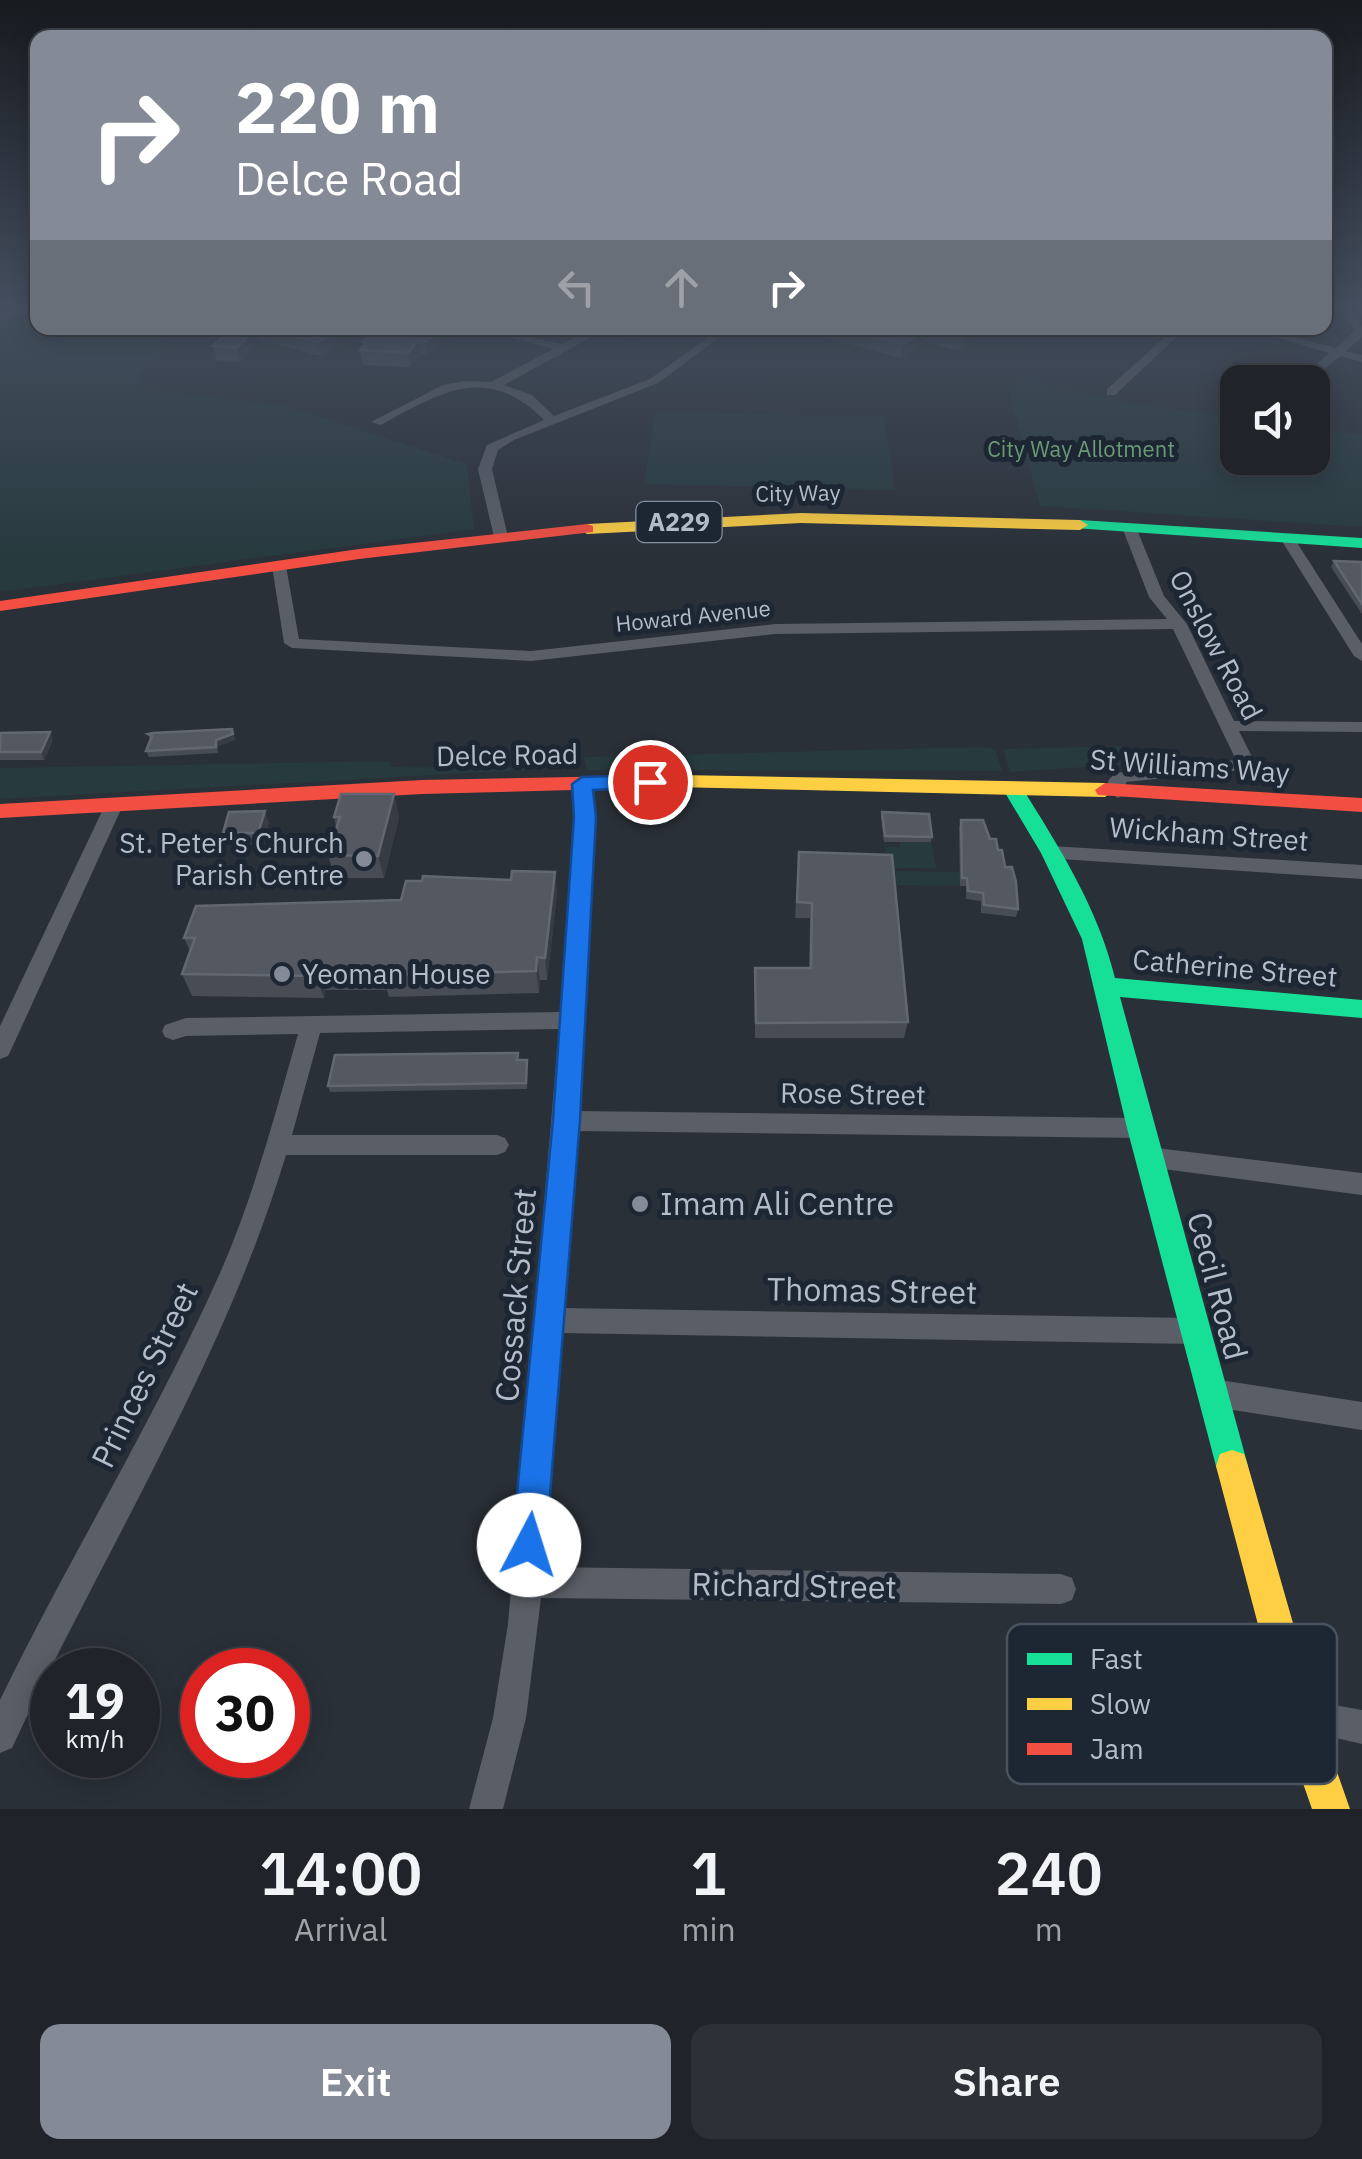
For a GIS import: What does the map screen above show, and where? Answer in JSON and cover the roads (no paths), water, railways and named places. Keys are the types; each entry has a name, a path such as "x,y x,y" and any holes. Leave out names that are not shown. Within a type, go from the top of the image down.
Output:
{"street":[{"path":"376,422 444,388"},
{"path":"496,388 528,397 553,421"},
{"path":"501,536 486,474 487,456 504,440 634,388"},
{"path":"1112,392 1116,388"},
{"name":"City Way","path":"0,606 501,536 669,522 830,516 980,518 1362,543"},
{"name":"Onslow Road","path":"1118,792 1116,781 1121,777 1246,766 1179,624 1157,597 1129,527"},
{"path":"1287,538 1362,656"},
{"name":"Howard Avenue","path":"279,566 292,644 535,656 775,629 1179,624"},
{"path":"1228,726 1362,727"},
{"name":"Cossack Street","path":"486,1809 513,1708 526,1582 566,1120 585,817 582,784"},
{"name":"Delce Road","path":"0,811 422,786 905,784 1014,791"},
{"name":"St Williams Way","path":"1014,791 1046,787 1362,806"},
{"name":"Cecil Road","path":"1014,791 1052,854 1094,938 1140,1128 1276,1624"},
{"path":"0,1050 114,805"},
{"name":"Wickham Street","path":"1052,854 1362,872"},
{"name":"Catherine Street","path":"1103,986 1362,1009"},
{"path":"174,1031 199,1026 572,1020"},
{"name":"Princes Street","path":"0,1736 176,1395 244,1246 278,1145 311,1026"},
{"name":"Rose Street","path":"566,1120 1140,1128"},
{"path":"278,1145 497,1145"},
{"path":"1148,1156 1362,1184"},
{"name":"Thomas Street","path":"548,1320 1195,1331"},
{"path":"1213,1394 1362,1416"},
{"name":"Richard Street","path":"526,1582 1061,1589"},
{"path":"1337,1722 1362,1727"},
{"name":"Cecil Road","path":"1323,1784 1331,1809"}],"place":[{"name":"St. Peter's Church Parish Centre","path":"364,859"},
{"name":"Yeoman House","path":"282,974"},
{"name":"Imam Ali Centre","path":"640,1204"}],"park label":[{"name":"City Way Allotment","path":"1081,449"}]}
